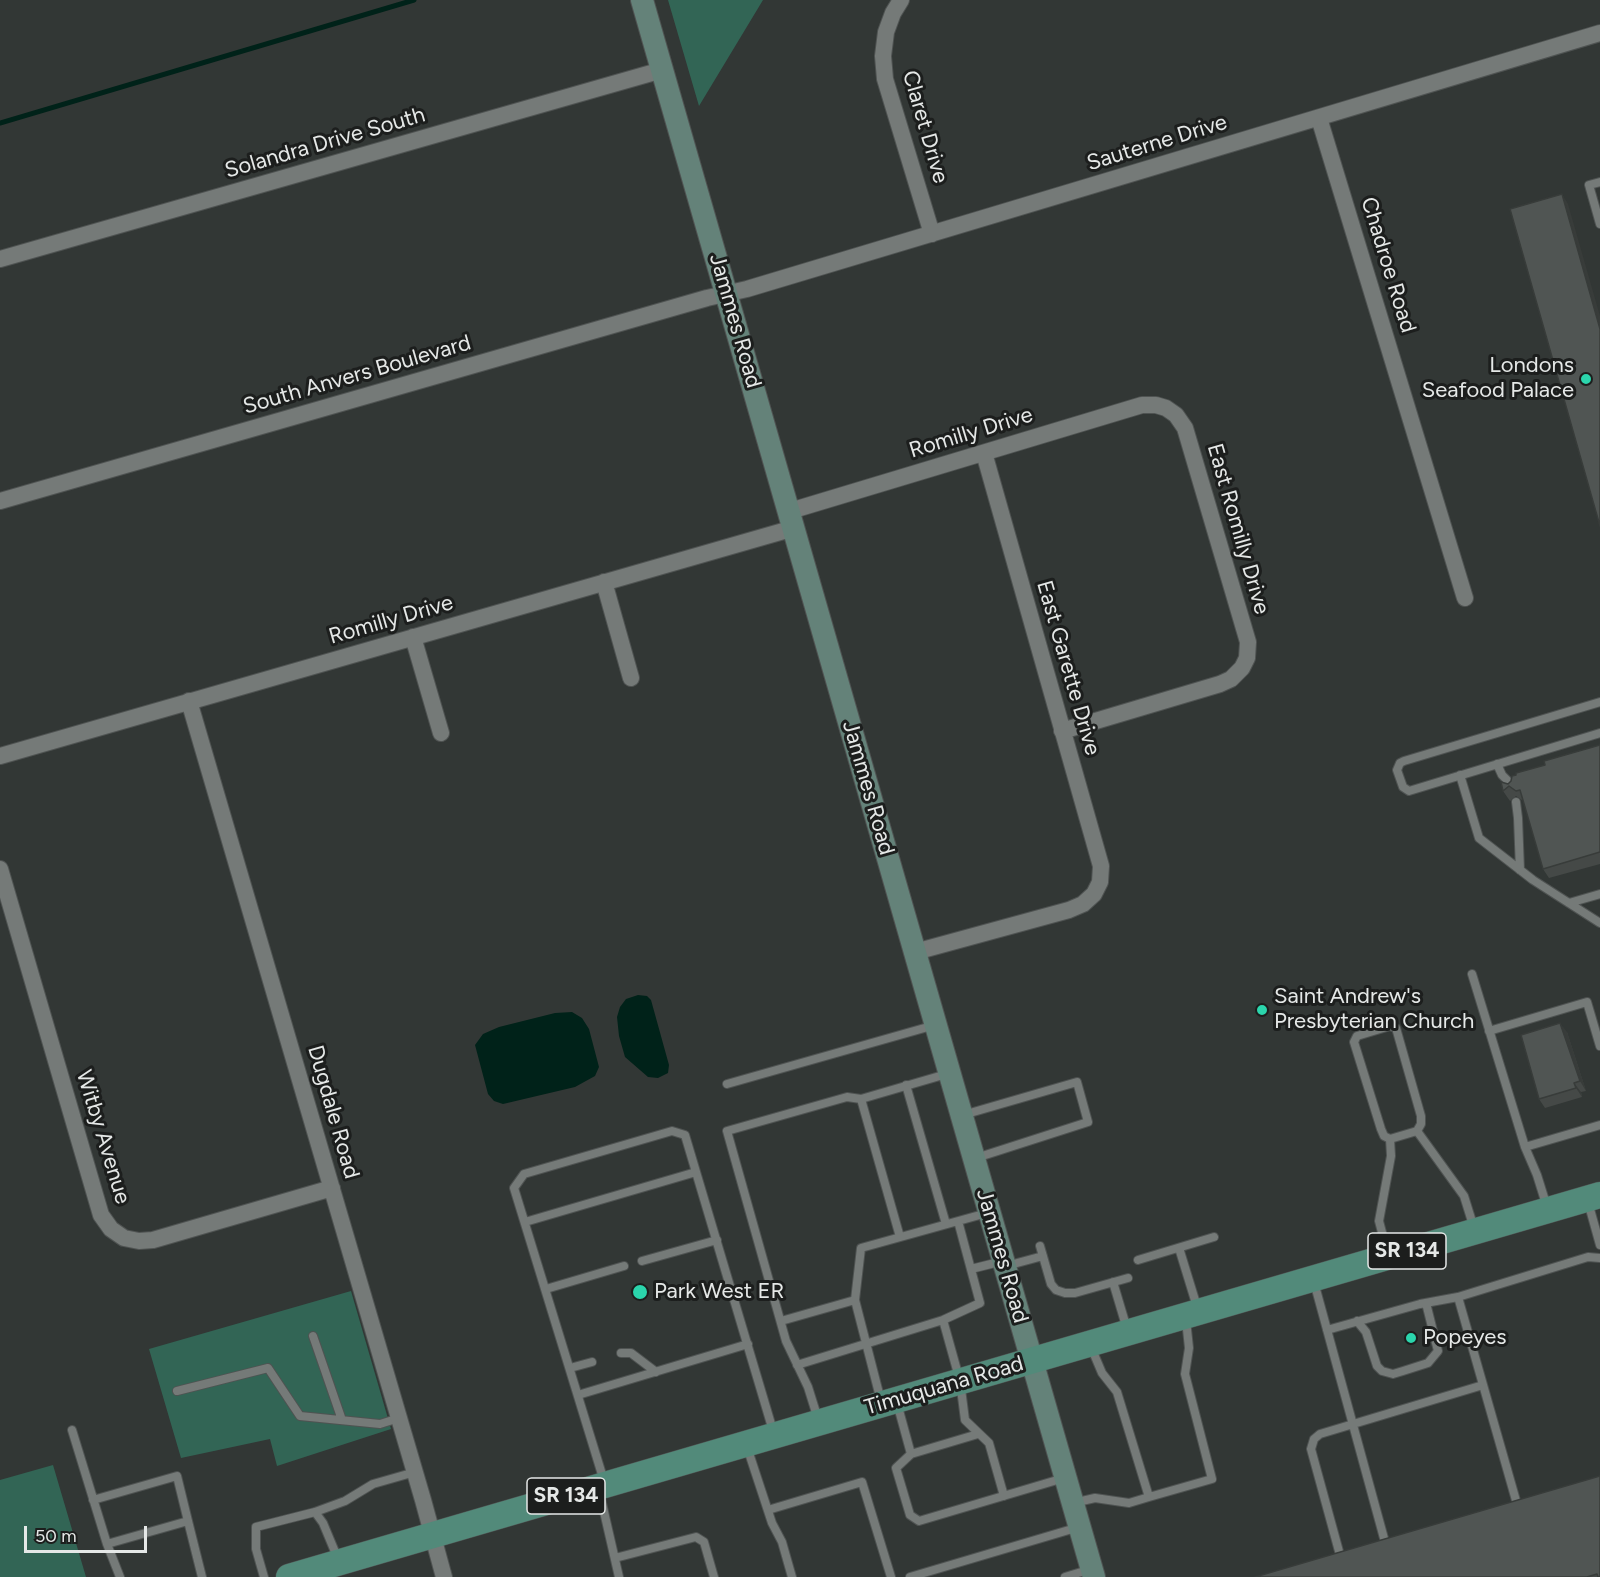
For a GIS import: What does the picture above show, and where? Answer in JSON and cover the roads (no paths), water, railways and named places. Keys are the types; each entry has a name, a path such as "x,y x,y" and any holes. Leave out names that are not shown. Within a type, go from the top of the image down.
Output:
{"main road":[{"name":"Timuquana Road","path":"289,1577 1593,1197"}],"street":[{"name":"Jammes Road","path":"642,0 1093,1573"},
{"name":"Claret Drive","path":"902,0 893,12 886,32 885,78 932,234"},
{"name":"Sauterne Drive","path":"727,293 932,234 1600,33"},
{"name":"Solandra Drive South","path":"0,259 662,70"},
{"name":"Chadroe Road","path":"1319,118 1465,598"},
{"name":"South Anvers Boulevard","path":"0,501 727,293"},
{"name":"Romilly Drive","path":"0,756 604,582 984,453 1142,405 1166,408"},
{"name":"East Romilly Drive","path":"1062,731 1220,684 1232,679 1248,658 1248,642 1185,428 1176,415 1166,408"},
{"name":"East Garette Drive","path":"915,952 1069,910 1083,904 1094,894 1100,882 1101,866 984,453"},
{"path":"604,582 631,678"},
{"path":"413,637 441,733"},
{"name":"Dugdale Road","path":"189,701 444,1577"},
{"name":"Witby Avenue","path":"0,869 101,1215 111,1229 124,1238 139,1241 153,1240 332,1188"}],"lane":[{"path":"1600,182 1589,185 1600,224"},
{"path":"1600,702 1404,761 1400,763 1397,770 1403,787 1409,791 1600,733"},
{"path":"1497,764 1502,775 1512,787"},
{"path":"1460,775 1479,838 1520,870 1600,923"},
{"path":"1516,802 1520,870"},
{"path":"1569,903 1600,894"},
{"path":"1472,974 1524,1147 1537,1175 1548,1210"},
{"path":"1489,1030 1587,1002 1600,1046"},
{"path":"727,1084 936,1025"},
{"path":"1390,1026 1396,1028 1421,1124 1417,1131 1390,1140 1384,1136 1381,1129 1354,1042 1357,1036 1390,1026"},
{"path":"820,1422 808,1387 786,1341 727,1131 847,1097 861,1099 950,1073"},
{"path":"962,1116 1077,1082 1088,1122 974,1158"},
{"path":"906,1085 946,1224"},
{"path":"861,1099 900,1237"},
{"path":"1524,1147 1600,1125"},
{"path":"619,1577 602,1486 578,1395 514,1188 524,1174 672,1131 685,1135 775,1435"},
{"path":"1417,1131 1464,1196 1475,1231"},
{"path":"1389,1257 1379,1221 1391,1156 1390,1140"},
{"path":"525,1222 696,1172"},
{"path":"1593,1197 1600,1245"},
{"path":"911,1454 867,1344 855,1300 861,1248 990,1212"},
{"path":"797,1365 944,1320 980,1303 958,1221"},
{"path":"1138,1260 1215,1237"},
{"path":"642,1261 717,1239"},
{"path":"1040,1246 1051,1284 1056,1290 1075,1293 1128,1278"},
{"path":"1073,1503 1095,1498 1129,1503 1212,1479 1185,1374 1192,1314 1179,1248"},
{"path":"971,1269 1043,1256"},
{"path":"1328,1329 1426,1303 1458,1297 1588,1257 1600,1258"},
{"path":"546,1289 624,1266"},
{"path":"1313,1279 1385,1542"},
{"path":"1113,1282 1128,1332"},
{"path":"1458,1297 1517,1504"},
{"path":"781,1321 855,1300"},
{"path":"1357,1321 1366,1332 1377,1366 1382,1371 1392,1374 1428,1363 1438,1351 1426,1303"},
{"path":"944,1320 960,1381 965,1420 988,1443 1004,1496"},
{"path":"313,1336 342,1420"},
{"path":"578,1395 748,1344"},
{"path":"1089,1344 1102,1373 1117,1392 1149,1497"},
{"path":"621,1353 631,1353 656,1371"},
{"path":"570,1368 592,1362"},
{"path":"177,1391 268,1368 300,1416 380,1424 399,1418"},
{"path":"1340,1555 1311,1449 1314,1439 1320,1434 1483,1385"},
{"path":"72,1430 107,1544 120,1577"},
{"path":"978,1434 911,1454 896,1468 910,1515 919,1521 1066,1477"},
{"path":"746,1444 768,1510 782,1542 792,1577"},
{"path":"264,1577 256,1549 256,1527 315,1512 345,1501 373,1484 415,1472"},
{"path":"93,1500 177,1476 202,1577"},
{"path":"768,1510 862,1482 891,1577"},
{"path":"1506,1507 1528,1500"},
{"path":"315,1512 324,1523 339,1562"},
{"path":"107,1544 188,1521"},
{"path":"910,1577 1080,1527"},
{"path":"615,1558 696,1538 704,1542 714,1577"},
{"path":"1374,1545 1397,1539"},
{"path":"1329,1558 1351,1552"},
{"path":"1065,1577 1093,1573"}],"waterway":[{"path":"0,123 414,0"}],"place":[{"name":"Londons Seafood Palace","path":"1586,379"},
{"name":"Saint Andrew's Presbyterian Church","path":"1262,1010"},
{"name":"Park West ER","path":"640,1292"},
{"name":"Popeyes","path":"1411,1338"}]}
